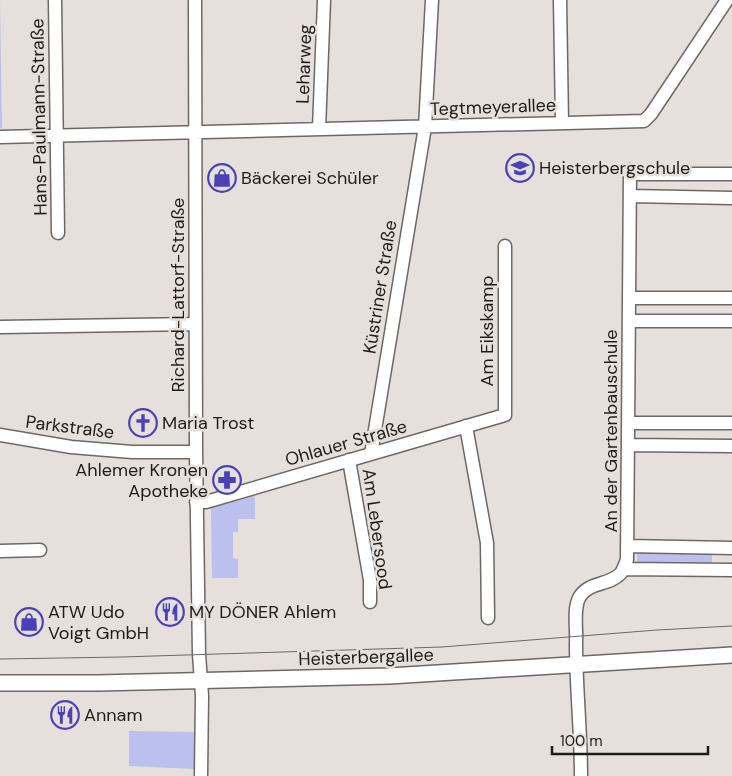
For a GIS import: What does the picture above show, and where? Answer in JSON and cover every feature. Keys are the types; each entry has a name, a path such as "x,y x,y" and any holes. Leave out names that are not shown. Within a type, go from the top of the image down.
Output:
{"main road":[{"name":"Heisterbergallee","path":"0,683 389,676 732,655"}],"street":[{"name":"Hans-Paulmann-Straße","path":"55,0 58,233"},
{"name":"Richard-Lattorf-Straße","path":"195,0 196,502 200,680 202,696 201,776"},
{"name":"Leharweg","path":"319,130 324,0"},
{"name":"Küstriner Straße","path":"370,454 425,127 432,0"},
{"path":"560,0 562,123"},
{"name":"Tegtmeyerallee","path":"0,137 644,121 651,114 727,0"},
{"name":"An der Gartenbauschule","path":"623,569 627,560 630,172 726,174"},
{"path":"630,196 726,198 726,174"},
{"name":"Am Eikskamp","path":"505,246 505,415"},
{"path":"630,298 732,298"},
{"path":"717,298 717,321"},
{"path":"629,320 732,321"},
{"path":"0,327 195,324"},
{"name":"Ohlauer Straße","path":"196,502 206,502 505,415"},
{"path":"628,423 732,423"},
{"path":"715,423 715,446"},
{"path":"466,426 487,543 488,618"},
{"name":"Parkstraße","path":"0,435 71,447 132,452 196,452"},
{"path":"628,445 732,446"},
{"name":"Am Lebersood","path":"349,460 370,580 370,602"},
{"path":"627,546 732,548"},
{"path":"715,548 715,570"},
{"path":"0,551 40,550"},
{"path":"581,776 576,665 576,606 580,597 589,587 613,579 623,569 732,570"}],"shaded area":[{"path":"0,0 2,128 0,128"},
{"path":"255,496 255,519 238,519 238,532 233,532 233,558 238,559 238,578 212,578 211,508"},
{"path":"637,552 712,554 712,564 637,566"},
{"path":"129,731 194,732 194,769 129,766"}],"tram line":[{"path":"0,659 442,647 732,626"}],"place":[{"name":"Heisterbergschule","path":"520,168"},
{"name":"Bäckerei Schüler","path":"222,178"},
{"name":"Maria Trost","path":"143,423"},
{"name":"Ahlemer Kronen Apotheke","path":"227,480"},
{"name":"MY DÖNER Ahlem","path":"170,612"},
{"name":"ATW Udo Voigt GmbH","path":"29,622"},
{"name":"Annam","path":"65,715"}]}
